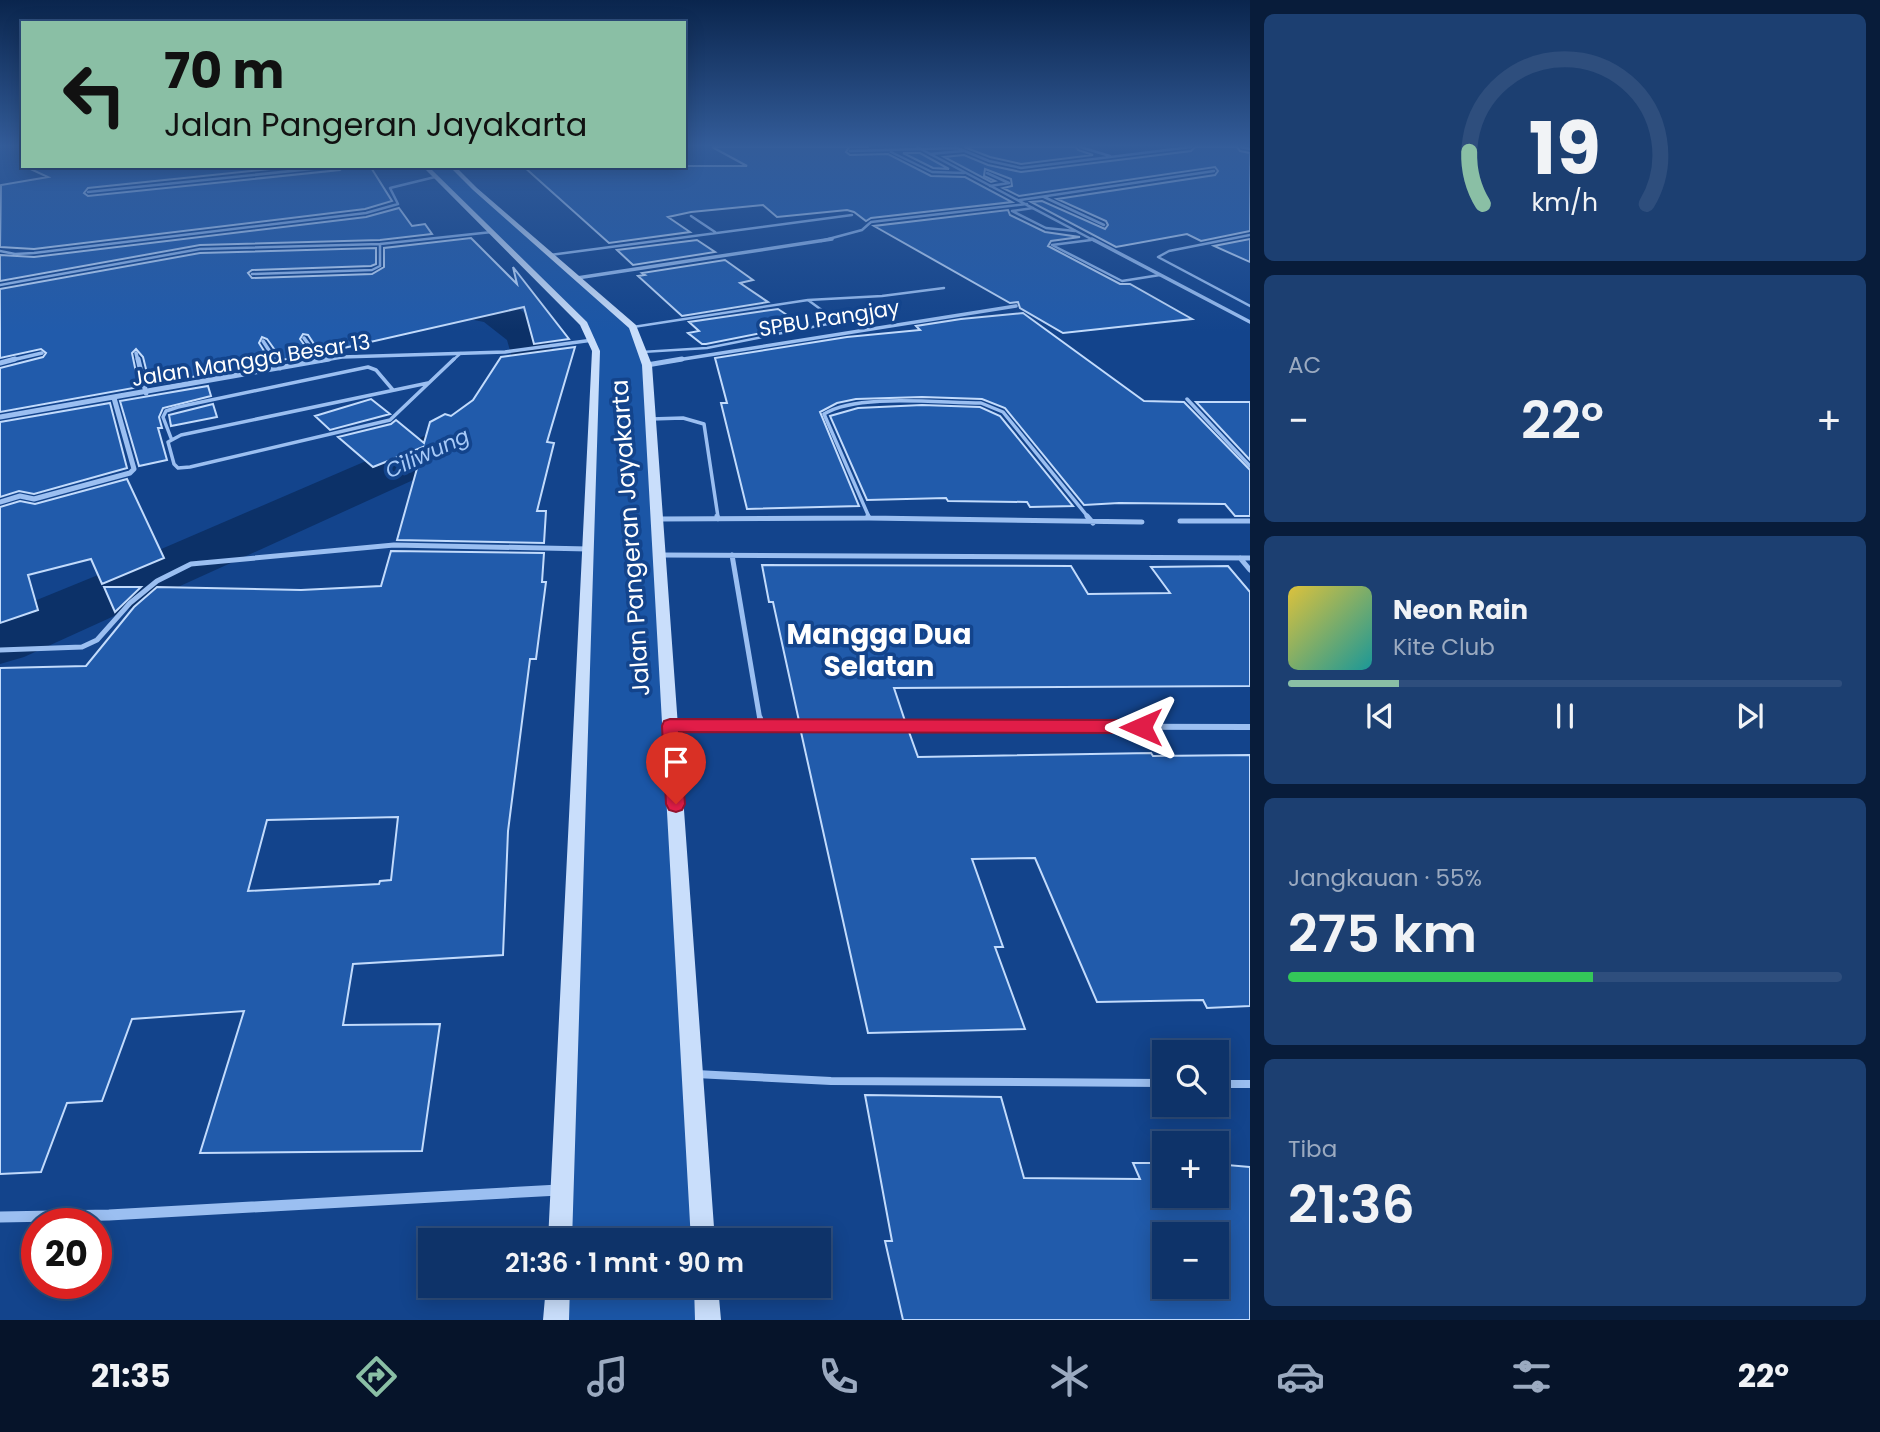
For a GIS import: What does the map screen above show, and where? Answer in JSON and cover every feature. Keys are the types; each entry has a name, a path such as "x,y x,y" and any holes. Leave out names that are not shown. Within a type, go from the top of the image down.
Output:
{"main road":[{"path":"468,209 584,324 593,340"},
{"name":"Jalan Pangeran Jayakarta","path":"499,209 633,327 644,359 657,519 703,1228"},
{"name":"Jalan Pangeran Jayakarta","path":"561,1228 596,351 593,340"},
{"path":"556,1320 557,1298"},
{"path":"707,1298 708,1320"}],"street":[{"path":"577,278 836,238 862,230 871,222 987,209"},
{"path":"1034,209 1250,321"},
{"name":"SPBU Pangjay","path":"644,359 1017,306"},
{"path":"303,338 321,361"},
{"name":"Jalan Mangga Besar 13","path":"0,417 364,354 505,352 593,340"},
{"path":"262,341 279,369"},
{"path":"0,363 42,353"},
{"path":"136,353 146,393"},
{"path":"0,502 20,496 30,499 44,497 130,473 135,467 127,439 118,421 114,398"},
{"path":"0,1217 109,1215 562,1190"}],"lane":[{"path":"0,250 15,254 34,253 366,213 382,209"},
{"path":"1029,209 1012,211 1046,229 1074,231"},
{"path":"1069,209 1104,225"},
{"path":"551,255 852,215"},
{"path":"691,216 715,232"},
{"path":"0,285 200,248 380,244 492,232"},
{"path":"1250,235 1169,251 1158,257 1250,306"},
{"path":"1091,240 1052,245 1122,281 1139,281 1160,275"},
{"path":"252,274 372,270 380,266 380,244"},
{"name":"SPBU Pangjay","path":"633,327 808,300 882,296 944,288"},
{"name":"SPBU Pangjay","path":"644,359 838,322 808,300"},
{"path":"428,383 171,438 168,442 174,464 178,468 190,467 390,420 461,353"},
{"path":"171,438 163,417 166,411 204,402 368,367 376,370 393,390"},
{"path":"1187,400 1250,467"},
{"path":"869,518 824,414 837,406 859,402 981,403 1003,412 1093,523"},
{"path":"650,419 683,418 704,424 718,519"},
{"path":"657,519 869,518 1142,522"},
{"path":"1180,522 1250,521"},
{"path":"0,650 82,647 93,644 130,603 167,575 191,564 394,545 588,549"},
{"path":"659,554 1250,558"},
{"path":"732,555 761,726"},
{"path":"1240,558 1250,570"},
{"path":"670,726 1250,727"},
{"path":"693,1074 831,1081 1152,1083"},
{"path":"1229,1084 1250,1084"}],"shaded area":[{"path":"468,209 500,209 633,327 642,352 702,1228 561,1228 596,351 584,324"},
{"path":"557,1298 707,1298 708,1320 556,1320"}],"building":[{"path":"1,209 366,209 34,249 0,247"},
{"path":"399,209 412,226 425,224 432,234 380,240 200,245 0,281 0,255 34,257 366,217"},
{"path":"571,209 726,209 668,217 690,232 609,243"},
{"path":"767,209 954,209 871,218 866,221 847,210 777,217"},
{"path":"1043,209 1059,209 1105,229 1108,225 1106,221 1078,209 1250,209 1250,231 1201,241 1187,234 1116,247"},
{"path":"1008,210 1010,215 1045,232 1080,237 1051,241 1048,246 1120,284 1130,284 1192,319 1063,333 1020,308 1018,302 1010,303 874,226"},
{"path":"471,238 517,284 513,267 569,339 534,344 524,307 335,350 318,350 308,335 303,334 300,339 311,354 282,360 267,339 262,337 259,343 271,362 150,385 143,357 136,349 132,353 139,387 0,412 0,368 43,357 46,353 41,349 0,358 0,289 200,253 376,248 376,264 371,266 252,270 248,273 252,278 372,274 384,267 384,248"},
{"path":"1250,239 1250,262 1214,246"},
{"path":"697,240 715,252 633,265 617,250"},
{"path":"725,260 753,280 740,283 768,302 682,316 638,276 645,275 642,273"},
{"path":"778,309 802,325 706,344 688,333 699,331 689,322"},
{"path":"1023,313 1144,401 1184,402 1250,470 1250,516 1235,516 1225,504 1084,505 1005,408 982,399 922,397 856,399 837,403 820,412 859,506 747,509 721,403 727,403 715,358 847,337 920,330 916,326 961,319"},
{"path":"575,347 547,442 554,443 537,511 546,511 544,543 397,540 423,447 373,467 338,437 391,424 396,420 424,443 430,422 445,414 451,416 473,400 501,357"},
{"path":"208,386 211,396 163,408 159,417 162,428 158,428 167,460 139,466 120,401"},
{"path":"371,399 390,414 330,430 315,416"},
{"path":"1196,402 1250,402 1250,460"},
{"path":"110,403 127,468 34,494 19,491 0,497 0,422"},
{"path":"213,404 217,417 171,426 169,415"},
{"path":"922,405 980,407 1000,416 1073,506 1030,507 1027,502 948,501 946,498 867,500 830,416 858,408"},
{"path":"127,479 164,558 102,584 91,559 28,575 38,610 0,623 0,507 20,501 35,504"},
{"path":"391,551 544,553 542,582 546,582 536,659 530,659 508,831 503,955 353,964 343,1025 440,1024 422,1151 200,1153 244,1011 132,1019 102,1101 67,1103 41,1172 0,1174 0,668 86,666 134,607 157,587 301,590 381,586","holes":["398,817 391,880 380,881 379,884 248,891 267,820"]},
{"path":"762,565 1071,566 1088,594 1170,593 1151,567 1228,566 1250,592 1250,686 894,688 905,721 799,721 773,602 769,602"},
{"path":"104,587 141,587 115,612"},
{"path":"801,732 909,732 918,757 1151,753 1153,756 1250,755 1250,1006 1207,1008 1203,1000 1097,1002 1035,858 972,859 1003,947 995,947 1025,1029 868,1033"},
{"path":"865,1095 1001,1097 1024,1178 1140,1179 1133,1163 1152,1163 1152,1208 1229,1208 1229,1165 1250,1167 1250,1320 903,1320 885,1241 892,1241"}],"waterway":[{"name":"Ciliwung","path":"0,641 470,435 523,394 538,368 527,335 497,312 404,295"}],"district":[{"name":"Mangga Dua Selatan","path":"879,650"}],"route":[{"path":"676,804 670,726 1141,727"}]}
